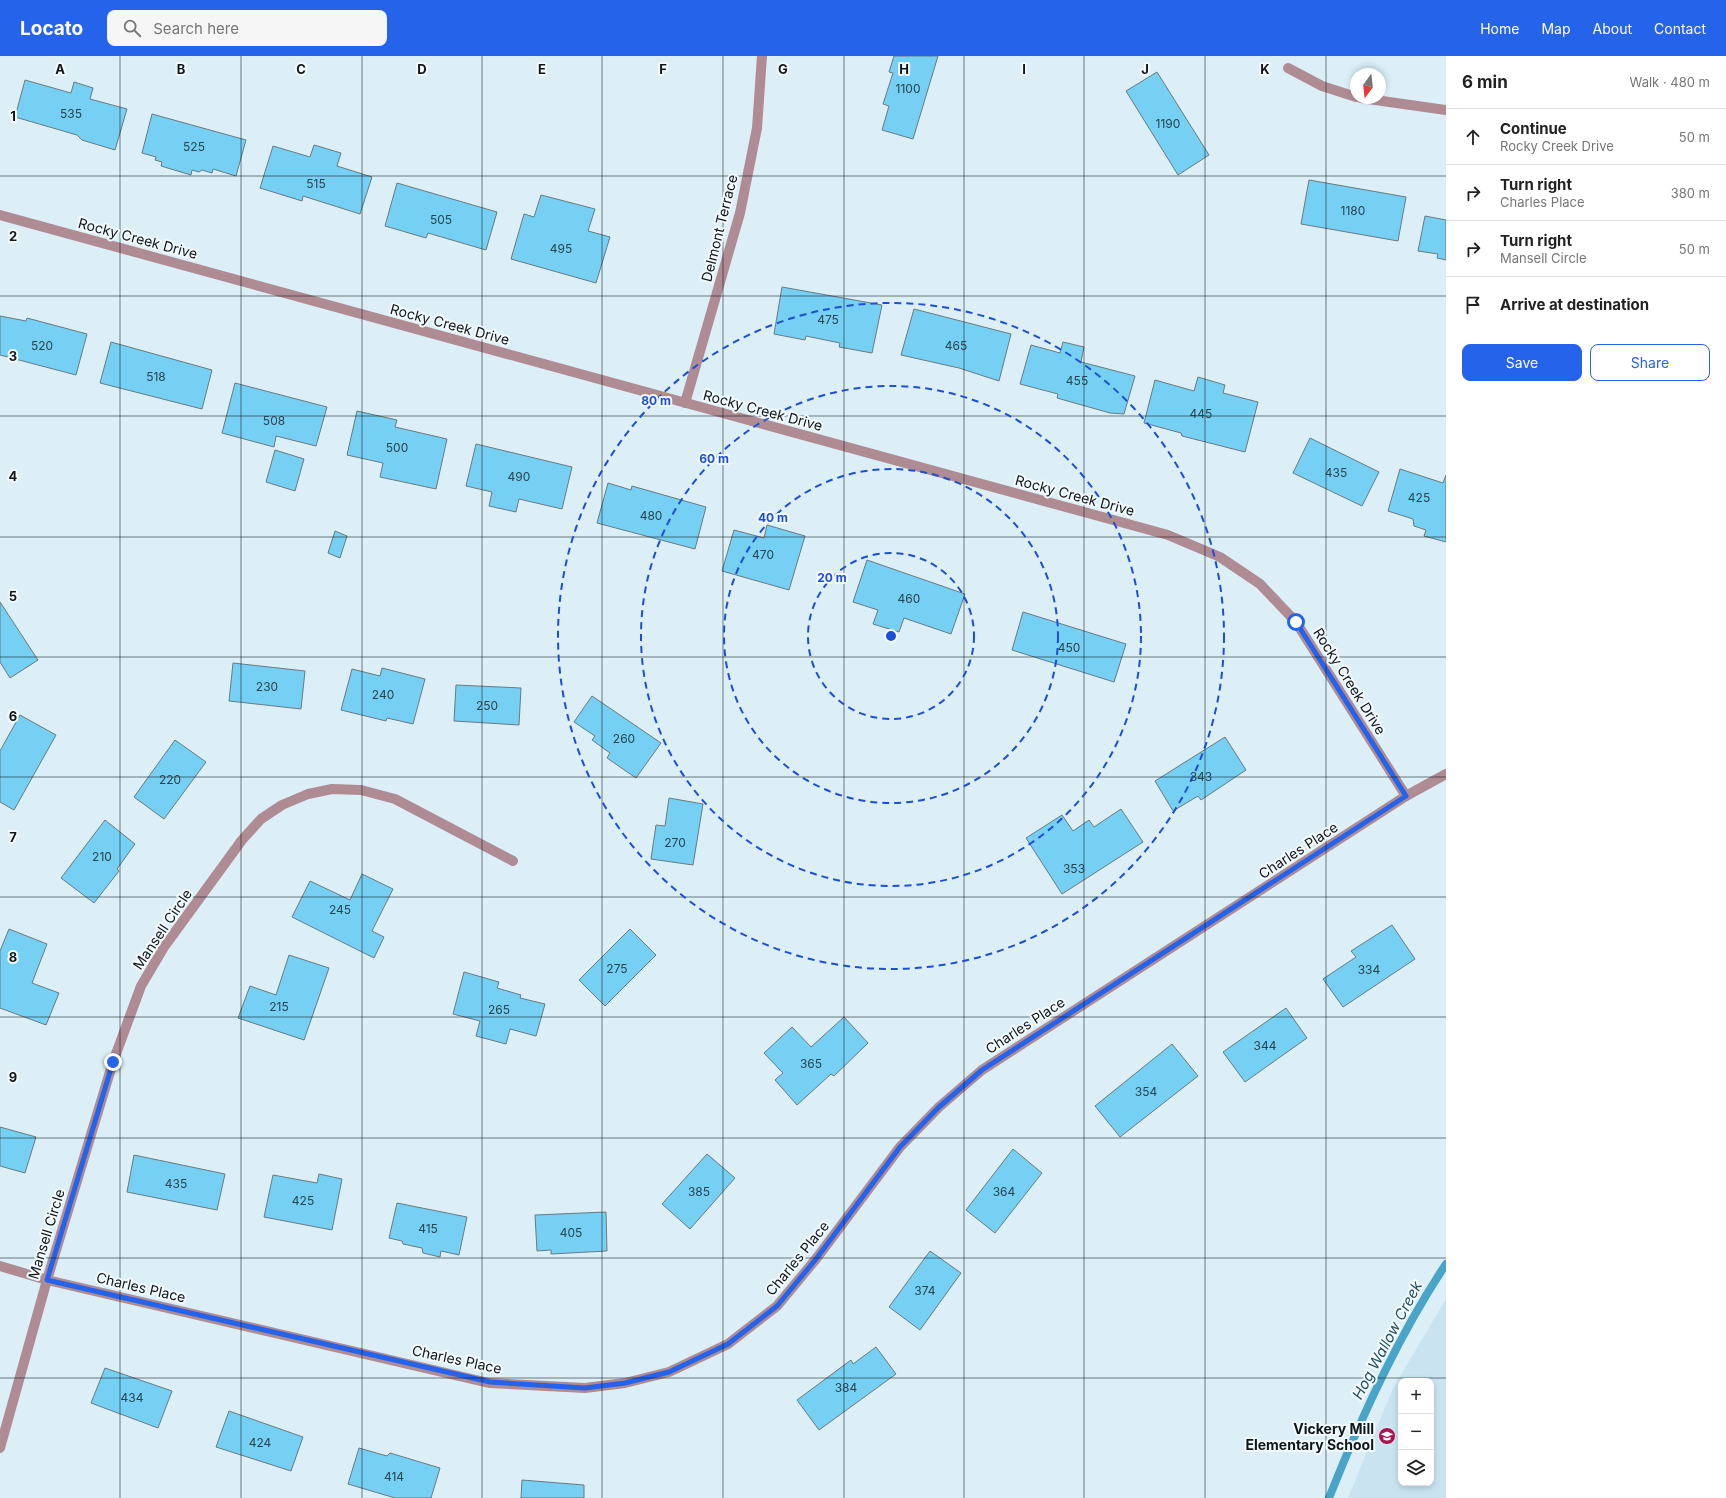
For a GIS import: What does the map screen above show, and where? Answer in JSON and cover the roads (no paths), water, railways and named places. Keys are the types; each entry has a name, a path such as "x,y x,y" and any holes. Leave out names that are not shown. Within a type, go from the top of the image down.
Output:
{"street":[{"name":"Delmont Terrace","path":"685,403 740,213 757,128 762,56"},
{"path":"1288,68 1322,86 1350,95"},
{"path":"1386,102 1446,110"},
{"name":"Rocky Creek Drive","path":"0,215 1168,535 1220,557 1260,584 1296,622 1406,796"},
{"name":"Charles Place","path":"0,1266 47,1280 490,1382 585,1388 625,1383 669,1372 728,1344 777,1306 816,1259 900,1147 939,1107 982,1070 1406,796 1446,774"},
{"name":"Mansell Circle","path":"0,1448 47,1280 113,1062 141,986 164,947 242,840 261,819 282,805 308,794 332,790 361,790 395,799 513,861"}],"waterway":[{"name":"Hog Wallow Creek","path":"1329,1498 1367,1407 1396,1348 1446,1264"}],"place":[{"name":"Vickery Mill Elementary School","path":"1387,1436"}]}
